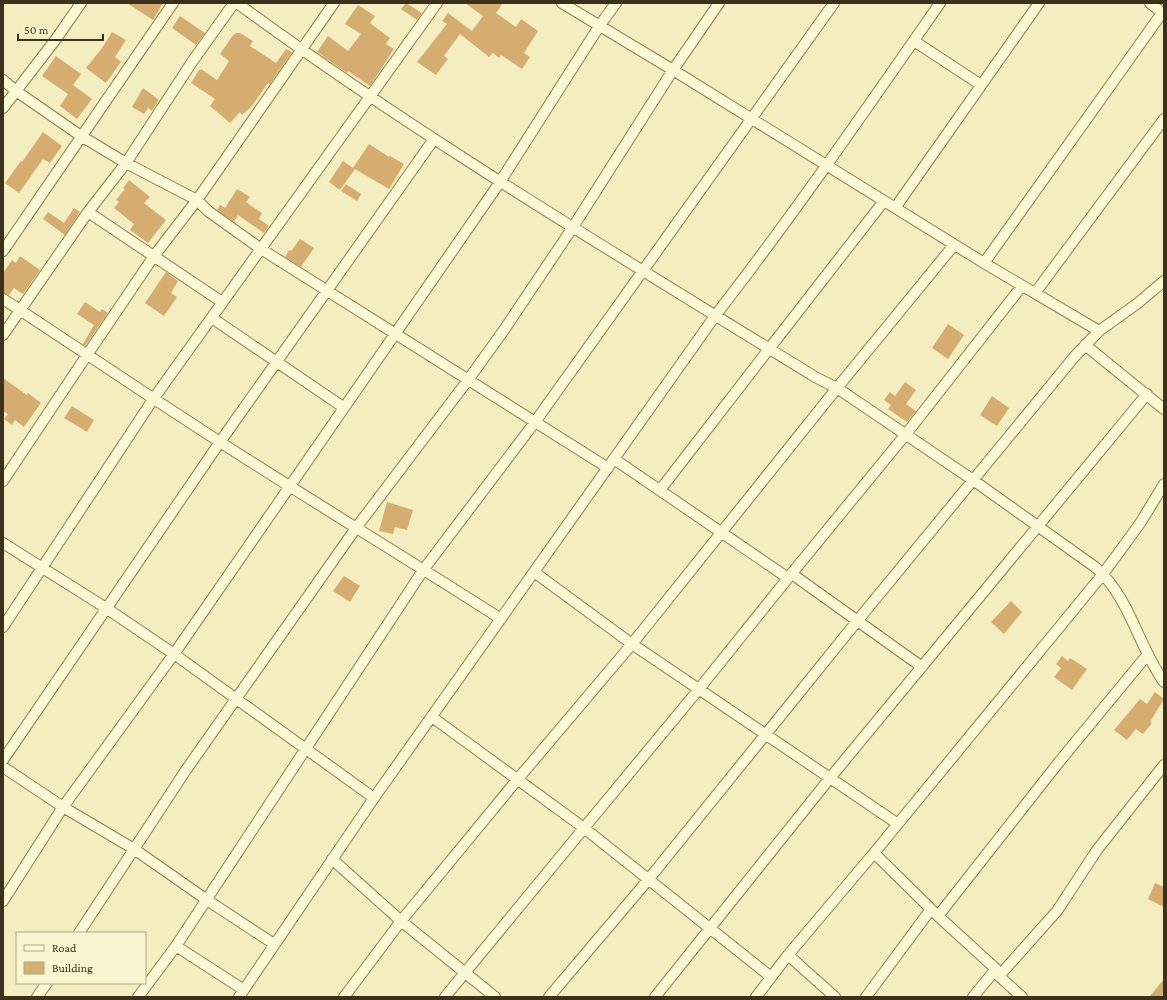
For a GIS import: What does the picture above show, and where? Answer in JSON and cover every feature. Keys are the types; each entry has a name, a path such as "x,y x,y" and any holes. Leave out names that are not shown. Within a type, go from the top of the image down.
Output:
{"street":[{"path":"3,108 56,39 81,3"},
{"path":"3,251 173,3"},
{"path":"3,335 88,212 126,163 192,62 234,3"},
{"path":"237,3 302,50 434,139 500,182 715,316 815,377 837,388 1039,526 1103,574 1112,585 1136,626 1148,654 1164,682"},
{"path":"3,481 154,256 196,200 334,3"},
{"path":"3,627 154,398 437,3"},
{"path":"562,3 827,165 954,245 1035,294 1099,330"},
{"path":"3,901 63,807 174,654 343,407 395,335 500,182 600,25 616,3"},
{"path":"80,932 186,770 356,528 504,330 573,227 673,70 719,3"},
{"path":"138,997 176,946 424,570 535,422 834,3"},
{"path":"176,946 241,993 374,798 715,316 748,274 827,165 940,3"},
{"path":"895,208 1039,3"},
{"path":"984,263 1163,13 1150,3"},
{"path":"914,41 981,86"},
{"path":"3,80 16,91 81,136 126,163 196,200 208,211 261,249 395,335 608,468"},
{"path":"1035,294 1164,119"},
{"path":"3,760 276,361 434,139"},
{"path":"660,490 884,201"},
{"path":"88,212 222,302"},
{"path":"344,997 401,921 517,780 632,644 837,388 954,245"},
{"path":"549,997 648,880 858,620 1085,345 1099,330 1138,303 1164,281"},
{"path":"445,997 699,689 906,434 1022,286"},
{"path":"3,298 220,442 501,619"},
{"path":"212,318 343,407"},
{"path":"1085,345 1163,407"},
{"path":"655,997 830,778 1147,394"},
{"path":"614,459 722,533 858,620 922,667"},
{"path":"756,997 788,955 898,824 1103,574 1141,522 1163,487"},
{"path":"3,543 106,608 174,654 374,798"},
{"path":"534,572 632,644 898,824"},
{"path":"866,997 1148,654"},
{"path":"432,717 584,828 771,977"},
{"path":"973,997 1057,911 1097,850 1164,765"},
{"path":"3,767 63,807 134,850 206,900 274,944"},
{"path":"874,853 1022,997"},
{"path":"332,859 401,921 495,997"},
{"path":"788,955 835,997"},
{"path":"37,997 45,984"}],"building":[{"path":"127,3 163,3 153,20"},
{"path":"406,3 422,13 417,20 401,9"},
{"path":"465,3 503,3 496,13 516,27 521,19 538,31 524,53 530,57 522,69 501,55 499,58 493,53 489,57 460,34 444,56 448,59 436,75 417,62 447,24 442,21 448,13 472,31 483,16"},
{"path":"358,5 375,16 370,23 390,38 386,44 394,49 370,86 348,71 347,73 317,52 328,36 348,51 361,34 345,24"},
{"path":"180,16 205,33 196,45 172,28"},
{"path":"112,32 126,40 115,57 121,62 106,83 86,68 102,48"},
{"path":"236,33 240,33 253,41 250,46 276,63 286,49 292,52 270,84 268,83 252,106 242,115 240,112 230,123 210,106 215,99 191,83 201,69 217,80 229,61 220,54"},
{"path":"56,56 81,74 73,85 92,99 77,119 60,106 68,94 42,76"},
{"path":"143,88 159,100 152,111 148,108 144,114 132,107"},
{"path":"43,132 62,146 50,163 43,159 19,193 5,183"},
{"path":"369,144 389,157 390,156 404,164 389,189 355,169 340,190 329,182 343,161 353,168"},
{"path":"129,180 150,197 144,203 166,220 148,243 130,230 134,224 114,208 119,202 116,200 125,189 123,188"},
{"path":"346,184 361,194 357,201 341,191"},
{"path":"237,189 250,197 246,202 262,213 259,219 269,226 264,233 238,215 234,222 217,210 220,205 225,208"},
{"path":"74,208 80,212 70,227 64,223"},
{"path":"48,212 70,227 65,235 43,219"},
{"path":"300,239 314,248 301,267 285,257 289,250 291,251"},
{"path":"20,256 40,270 23,294 14,288 9,295 3,293 3,273 12,260 16,263"},
{"path":"166,272 178,281 171,293 177,297 164,316 145,303"},
{"path":"85,302 100,312 102,309 108,313 85,346 83,344 94,325 77,314"},
{"path":"948,324 964,335 948,359 932,348"},
{"path":"3,378 27,395 28,393 41,403 24,427 15,420 12,425 4,419 8,414 3,411"},
{"path":"905,382 916,390 906,404 916,411 907,422 888,409 891,405 884,400 890,392 895,396"},
{"path":"992,396 1009,408 997,426 980,415"},
{"path":"72,406 94,420 87,432 64,418"},
{"path":"387,502 413,510 407,530 395,527 393,534 379,531"},
{"path":"344,576 360,586 350,602 333,591"},
{"path":"1011,601 1022,612 1004,634 991,622"},
{"path":"1062,656 1068,661 1070,658 1087,669 1072,690 1054,677 1061,668 1056,664"},
{"path":"1155,692 1164,699 1150,722 1152,723 1143,734 1136,729 1127,740 1114,730 1140,699 1147,704"},
{"path":"1155,883 1164,887 1164,907 1148,899"},
{"path":"1164,979 1164,993 1161,997 1149,997"}]}
